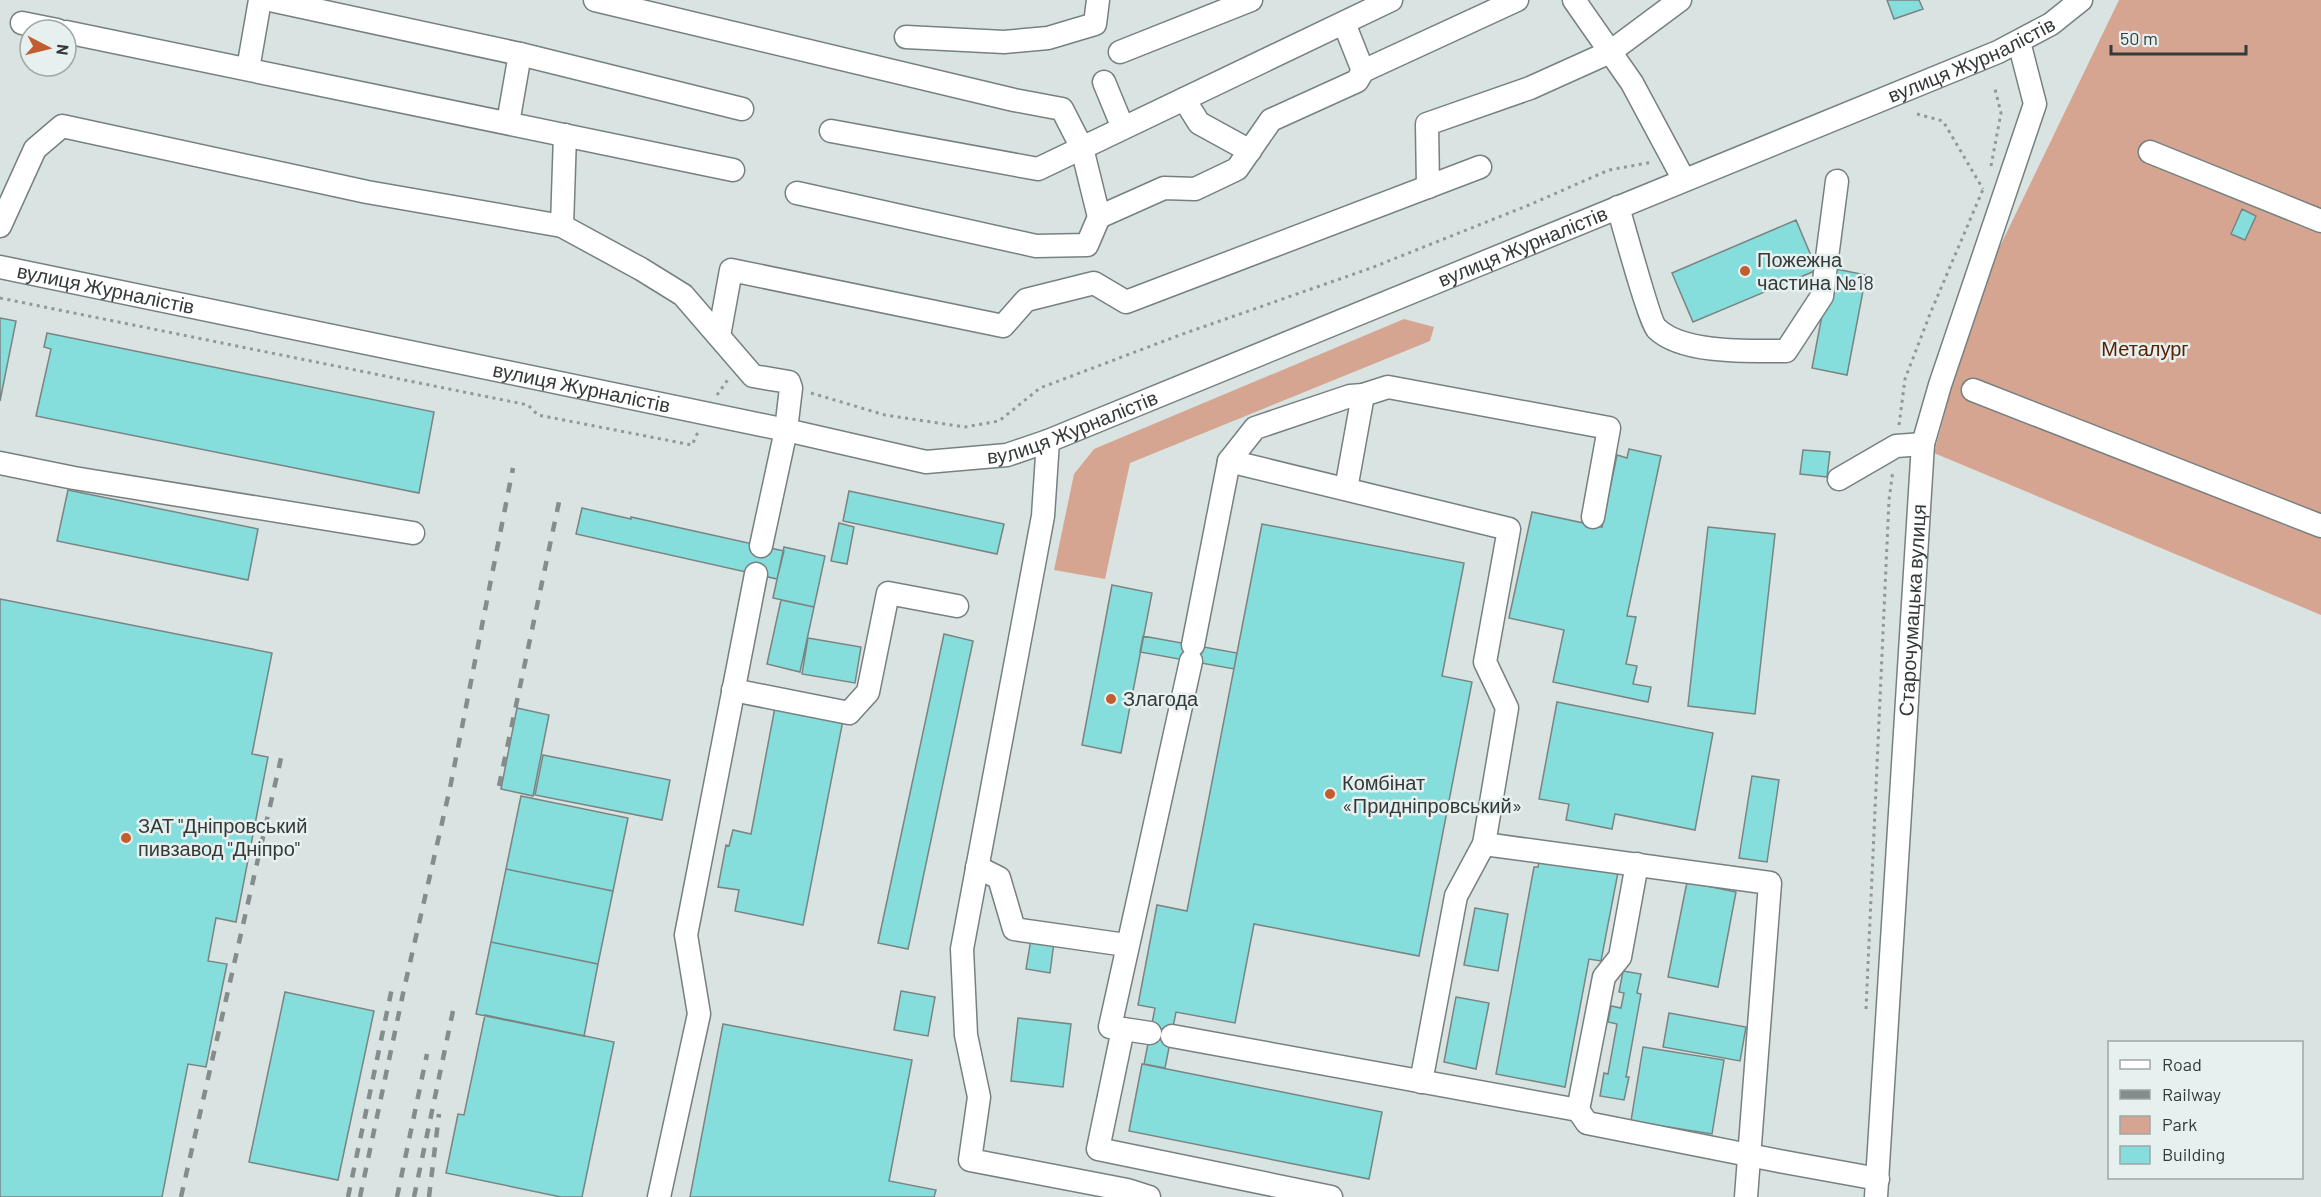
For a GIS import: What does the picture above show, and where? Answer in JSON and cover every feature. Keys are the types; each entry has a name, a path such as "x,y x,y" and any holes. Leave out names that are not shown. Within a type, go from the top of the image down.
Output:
{"street":[{"path":"596,0 1014,100 1062,109 1082,148 1099,218 1087,245 1094,283"},
{"path":"673,0 683,20"},
{"path":"906,37 1004,42 1048,38 1095,24 1098,0"},
{"path":"1120,52 1251,0"},
{"path":"831,131 1038,169 1391,0"},
{"path":"1099,218 1164,188 1195,189 1238,168 1271,120 1357,81 1364,71 1517,0"},
{"path":"1574,0 1632,83 1684,180"},
{"path":"1428,187 1427,124 1530,88 1610,52 1680,0"},
{"name":"вулиця Журналістів","path":"0,267 786,430 926,462 1007,455 1048,441 1998,52 2051,24 2080,0"},
{"path":"248,69 273,1 520,54 742,109"},
{"path":"1344,22 1364,71"},
{"path":"78,34 733,170"},
{"name":"Старочумацька вулиця","path":"1877,1188 1923,444 1940,385 2036,104 2019,42"},
{"path":"507,123 520,54"},
{"path":"1104,82 1123,128"},
{"path":"1184,99 1199,123 1250,151"},
{"path":"0,226 35,149 62,126 367,192 562,226 683,295 753,376 789,382 791,388 786,430 761,546"},
{"path":"562,226 565,135"},
{"path":"2150,152 2321,221"},
{"path":"719,336 731,270 1003,326 1026,300 1094,283 1126,303 1480,167"},
{"path":"1618,207 1655,328 1673,341 1729,351 1786,351 1822,296 1837,181"},
{"path":"797,193 1036,246 1087,245"},
{"path":"1593,517 1609,429 1388,387 1363,395 1350,396 1254,428 1229,461 1192,653 1126,945 1110,1027 1578,1110 1587,1123 1751,1156 1877,1188"},
{"path":"1973,390 2321,526"},
{"path":"1346,489 1363,395"},
{"path":"1048,441 1042,516 962,949 966,1035 979,1097 970,1160 1126,1190 1149,1197"},
{"path":"1839,479 1896,446 1923,444"},
{"path":"1229,461 1509,529 1485,662 1507,708 1484,844 1456,896 1421,1082"},
{"path":"0,463 74,478 413,533"},
{"path":"659,1197 699,1014 686,935 756,574"},
{"path":"733,690 849,712 868,692 888,593 957,606"},
{"path":"1484,844 1637,864 1711,877 1770,883 1751,1156 1746,1197"},
{"path":"1578,1110 1604,977 1620,957 1637,864"},
{"path":"976,867 999,878 1014,929 1126,945"},
{"path":"1123,1029 1098,1149 1331,1197"}],"path":[{"path":"1917,114 1943,121 1983,189"},
{"path":"791,388 885,415 964,427 999,421 1040,388 1180,335 1371,268 1529,205 1609,170 1673,159"},
{"path":"0,298 528,405 538,415 692,445 705,413 740,360"}],"green space":[{"name":"Металург","path":"2119,0 2321,0 2321,615 1934,453 1976,296"},
{"path":"1404,319 1434,327 1430,341 1130,463 1105,579 1054,570 1074,474 1094,449"}],"building":[{"path":"1887,0 1919,0 1923,9 1894,19"},
{"path":"2242,209 2256,216 2245,240 2231,234"},
{"name":"Пожежна частина №18","path":"1796,220 1817,270 1693,322 1672,273"},
{"path":"1831,268 1866,275 1847,375 1812,368"},
{"path":"0,318 16,321 0,401"},
{"path":"47,333 434,412 419,493 36,416 51,349 44,347"},
{"path":"1629,449 1661,456 1627,616 1636,617 1626,664 1637,666 1633,684 1651,687 1648,702 1553,682 1564,630 1509,618 1532,512 1602,527 1617,455 1627,458"},
{"path":"1803,450 1830,452 1827,477 1800,474"},
{"path":"68,490 258,529 248,580 57,541"},
{"path":"849,491 1004,524 997,554 843,521"},
{"path":"582,508 784,551 777,579 576,534"},
{"path":"839,523 854,527 847,564 831,561"},
{"name":"Комбінат «Придніпровський»","path":"1262,524 1464,563 1442,676 1472,682 1419,956 1254,924 1235,1023 1176,1012 1165,1068 1144,1064 1155,1008 1138,1005 1157,905 1187,911"},
{"path":"1708,527 1775,534 1755,714 1688,706"},
{"path":"784,547 825,556 814,607 773,598"},
{"name":"Злагода","path":"1112,585 1152,593 1121,753 1082,745"},
{"name":"ЗАТ \"Дніпровський пивзавод \"Дніпро\"","path":"0,599 272,653 252,754 268,757 236,922 216,918 208,961 227,964 206,1067 188,1064 162,1197 0,1197"},
{"path":"781,600 814,607 800,672 767,664"},
{"path":"944,634 973,641 908,949 878,943"},
{"path":"1143,636 1237,653 1234,669 1140,652"},
{"path":"808,638 861,647 855,683 802,674"},
{"path":"776,702 844,715 803,925 735,911 739,890 718,887 726,845 729,846 733,830 751,834"},
{"path":"1557,702 1713,733 1695,830 1615,814 1612,829 1566,820 1569,804 1539,799"},
{"path":"517,708 549,715 533,796 501,789"},
{"path":"543,755 670,780 662,820 535,795"},
{"path":"1752,776 1779,780 1767,862 1739,858"},
{"path":"521,796 628,818 613,891 506,869"},
{"path":"1541,852 1619,867 1601,961 1589,959 1565,1087 1496,1074 1534,867 1538,867"},
{"path":"506,869 613,891 598,964 491,942"},
{"path":"1687,882 1736,892 1718,987 1668,977"},
{"path":"1475,908 1508,914 1498,971 1464,965"},
{"path":"1031,939 1054,942 1050,973 1026,969"},
{"path":"491,942 598,964 584,1036 476,1014"},
{"path":"1623,971 1641,974 1637,993 1641,994 1624,1100 1600,1096 1604,1073 1608,1074 1617,1024 1608,1022 1611,1006 1621,1008 1624,993 1619,992"},
{"path":"901,991 935,997 928,1036 894,1030"},
{"path":"285,992 374,1011 338,1180 249,1162"},
{"path":"1456,997 1489,1003 1476,1069 1444,1062"},
{"path":"1669,1013 1746,1027 1740,1061 1663,1047"},
{"path":"485,1015 614,1042 582,1197 561,1197 446,1173 458,1114 464,1115"},
{"path":"1018,1018 1071,1024 1063,1087 1011,1081"},
{"path":"723,1024 912,1060 889,1181 936,1190 934,1197 690,1197"},
{"path":"1643,1047 1724,1060 1712,1134 1631,1121"},
{"path":"1142,1064 1382,1112 1369,1179 1129,1131"}],"railway":[{"path":"360,1197 450,788 513,468"},
{"path":"499,786 559,502"},
{"path":"181,1197 281,758"},
{"path":"348,1197 392,988"},
{"path":"414,1197 454,1006"},
{"path":"397,1197 427,1054"},
{"path":"429,1197 439,1114"}],"place":[{"name":"Пожежна частина №18","path":"1745,271"},
{"name":"Злагода","path":"1111,699"},
{"name":"Комбінат «Придніпровський»","path":"1330,794"},
{"name":"ЗАТ \"Дніпровський пивзавод \"Дніпро\"","path":"126,838"}]}
